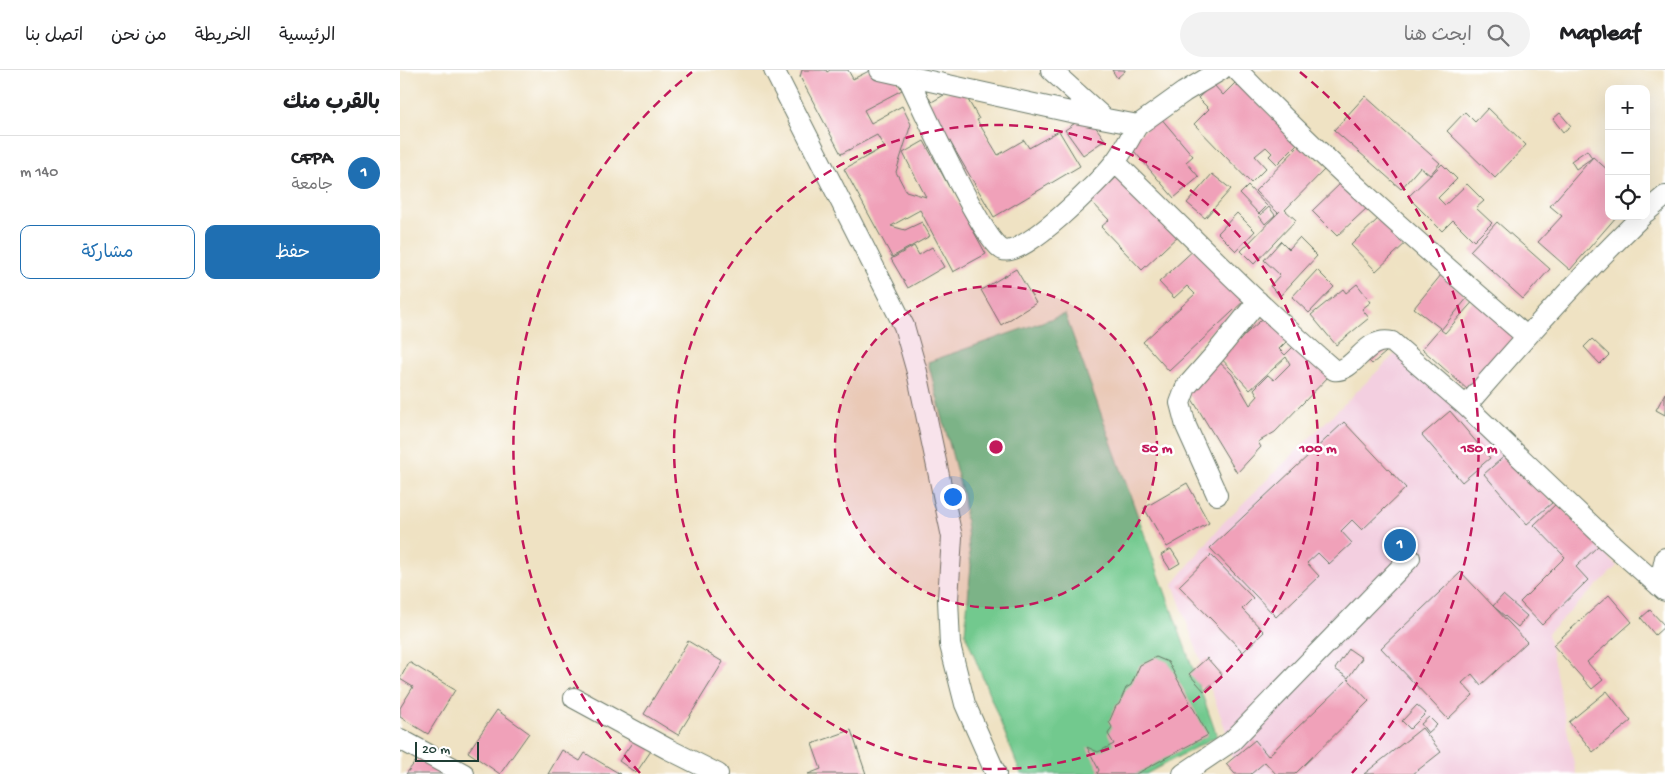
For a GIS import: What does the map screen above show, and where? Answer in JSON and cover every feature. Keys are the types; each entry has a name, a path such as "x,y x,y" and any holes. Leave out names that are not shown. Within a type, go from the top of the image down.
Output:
{"street":[{"path":"774,70 904,326 917,372 952,537 948,599 950,645 965,704 996,774"},
{"path":"880,70 1138,125"},
{"path":"1051,70 1104,118"},
{"path":"906,76 979,222 994,244 1004,251 1010,251 1023,245 1066,212 1090,190 1115,162 1138,125 1184,92 1221,70"},
{"path":"1236,70 1436,258 1526,336"},
{"path":"1115,162 1258,301 1334,370 1344,368 1376,342 1383,340 1392,342 1466,406 1607,540 1662,589"},
{"path":"1650,209 1665,196"},
{"path":"1466,406 1526,336 1638,220"},
{"path":"1217,496 1186,426 1180,403 1186,387 1258,301"},
{"path":"1183,774 1232,740 1410,558"},
{"path":"1662,589 1665,558"},
{"path":"574,698 718,774"},
{"path":"400,739 464,774"}],"shaded area":[{"path":"1400,349 1617,566 1548,633 1576,774 1235,774 1227,734 1173,584 1223,523"}],"green space":[{"path":"1065,314 1217,736 1146,774 1021,774 965,633 971,565 963,496 928,362"}],"building":[{"path":"802,70 826,70 827,72 830,70 848,70 853,79 871,70 895,77 902,90 864,110 871,123 902,106 911,124 896,172 906,191 926,197 903,153 924,141 986,254 953,272 920,210 891,226 905,230 922,222 930,236 892,257 844,169 884,147 877,135 841,154 800,77"},
{"path":"1112,70 1125,70 1125,71 1117,78"},
{"path":"1237,81 1298,143 1277,164 1269,156 1272,153 1266,147 1255,156 1266,168 1251,183 1194,124 1209,109 1198,98 1213,84 1223,95"},
{"path":"960,86 979,119 977,120 998,155 1024,140 1029,148 1059,131 1080,166 994,217 928,104"},
{"path":"1365,96 1440,163 1430,175 1420,167 1401,189 1334,130"},
{"path":"1488,108 1526,145 1495,178 1447,131 1465,112 1475,122"},
{"path":"1560,113 1571,126 1563,132 1553,119"},
{"path":"1087,115 1105,140 1083,155 1065,130"},
{"path":"1160,117 1193,156 1186,162 1199,177 1174,198 1128,144"},
{"path":"1300,145 1325,169 1285,210 1296,220 1254,264 1241,251 1280,211 1278,213 1255,191"},
{"path":"1587,150 1592,158 1576,169 1571,161"},
{"path":"1593,157 1605,168 1605,220 1614,220 1570,270 1538,242 1562,216 1550,206"},
{"path":"1442,164 1457,179 1438,198 1445,205 1467,184 1484,201 1476,208 1492,223 1474,241 1453,220 1442,231 1408,197"},
{"path":"1123,171 1181,233 1142,270 1101,227 1109,220 1091,201"},
{"path":"1212,174 1231,189 1205,218 1187,203"},
{"path":"1343,181 1368,207 1337,236 1312,211"},
{"path":"1248,186 1267,206 1259,214 1240,194"},
{"path":"1269,207 1275,215 1265,224 1259,216"},
{"path":"1237,213 1255,231 1236,251 1218,233"},
{"path":"1383,214 1408,241 1376,271 1351,245"},
{"path":"1497,222 1550,269 1523,299 1470,251"},
{"path":"1299,238 1317,256 1280,296 1270,286 1280,275 1264,260 1281,241 1289,249"},
{"path":"914,246 919,255 932,247 944,267 908,288 891,259"},
{"path":"1198,246 1247,298 1169,371 1143,342 1195,294 1187,286 1174,298 1159,282"},
{"path":"1016,269 1036,303 1001,325 981,290"},
{"path":"1317,270 1334,287 1309,313 1292,297"},
{"path":"1441,275 1468,297 1441,330 1445,333 1476,298 1517,334 1468,390 1422,349 1440,328 1414,308"},
{"path":"1357,284 1371,302 1362,309 1369,318 1336,345 1311,315 1343,289 1346,293"},
{"path":"1269,313 1291,337 1279,349 1285,355 1298,342 1331,374 1275,432 1258,442 1261,447 1237,473 1186,389 1217,360 1232,374 1250,405 1258,396 1254,389 1268,375 1274,380 1290,364 1286,357 1250,390 1220,357"},
{"path":"1592,339 1609,355 1600,364 1584,347"},
{"path":"1392,347 1372,364 1364,356"},
{"path":"1665,393 1665,415 1656,410"},
{"path":"1450,411 1490,458 1462,482 1422,435"},
{"path":"1344,422 1406,488 1362,530 1352,520 1341,531 1352,543 1329,564 1318,553 1307,563 1319,576 1276,617 1210,548"},
{"path":"1508,453 1552,503 1527,524 1484,474"},
{"path":"1187,483 1209,523 1167,547 1144,508"},
{"path":"1557,503 1599,545 1576,567 1588,580 1542,625 1520,602 1565,557 1534,525"},
{"path":"1171,549 1180,563 1170,569 1161,555"},
{"path":"1211,555 1253,598 1242,609 1264,632 1243,652 1179,586"},
{"path":"1461,572 1527,642 1481,685 1472,674 1462,683 1473,695 1448,719 1381,648"},
{"path":"1503,595 1527,616 1518,627 1493,606"},
{"path":"1609,595 1632,622 1587,662 1603,680 1592,689 1553,645"},
{"path":"1650,610 1665,626 1655,635 1641,618"},
{"path":"688,641 723,662 678,735 644,714"},
{"path":"1349,649 1362,658 1348,678 1335,669"},
{"path":"1156,657 1168,662 1208,735 1136,774 1097,774 1099,770 1087,747 1098,752 1114,744 1108,734 1112,727 1109,722 1116,706 1119,704 1126,688 1131,685 1140,665"},
{"path":"1207,658 1222,675 1204,691 1189,674"},
{"path":"409,662 455,690 428,734 400,717 400,708 413,687 400,679"},
{"path":"1348,679 1369,701 1295,774 1276,774 1265,762 1251,774 1235,774 1226,764 1255,740 1268,756"},
{"path":"1607,691 1631,721 1593,752 1569,722"},
{"path":"1417,705 1426,713 1410,729 1402,721"},
{"path":"497,710 529,733 500,774 468,752"},
{"path":"1429,717 1437,725 1428,733 1421,724"},
{"path":"1422,728 1441,752 1413,774 1364,774"},
{"path":"851,730 866,774 808,774 821,769 812,744"},
{"path":"636,737 653,748 636,773 619,761"},
{"path":"562,750 580,761 585,753 620,774 548,774"},
{"path":"422,753 450,774 406,774"}],"place":[{"name":"CFPA","path":"1400,545"}]}
